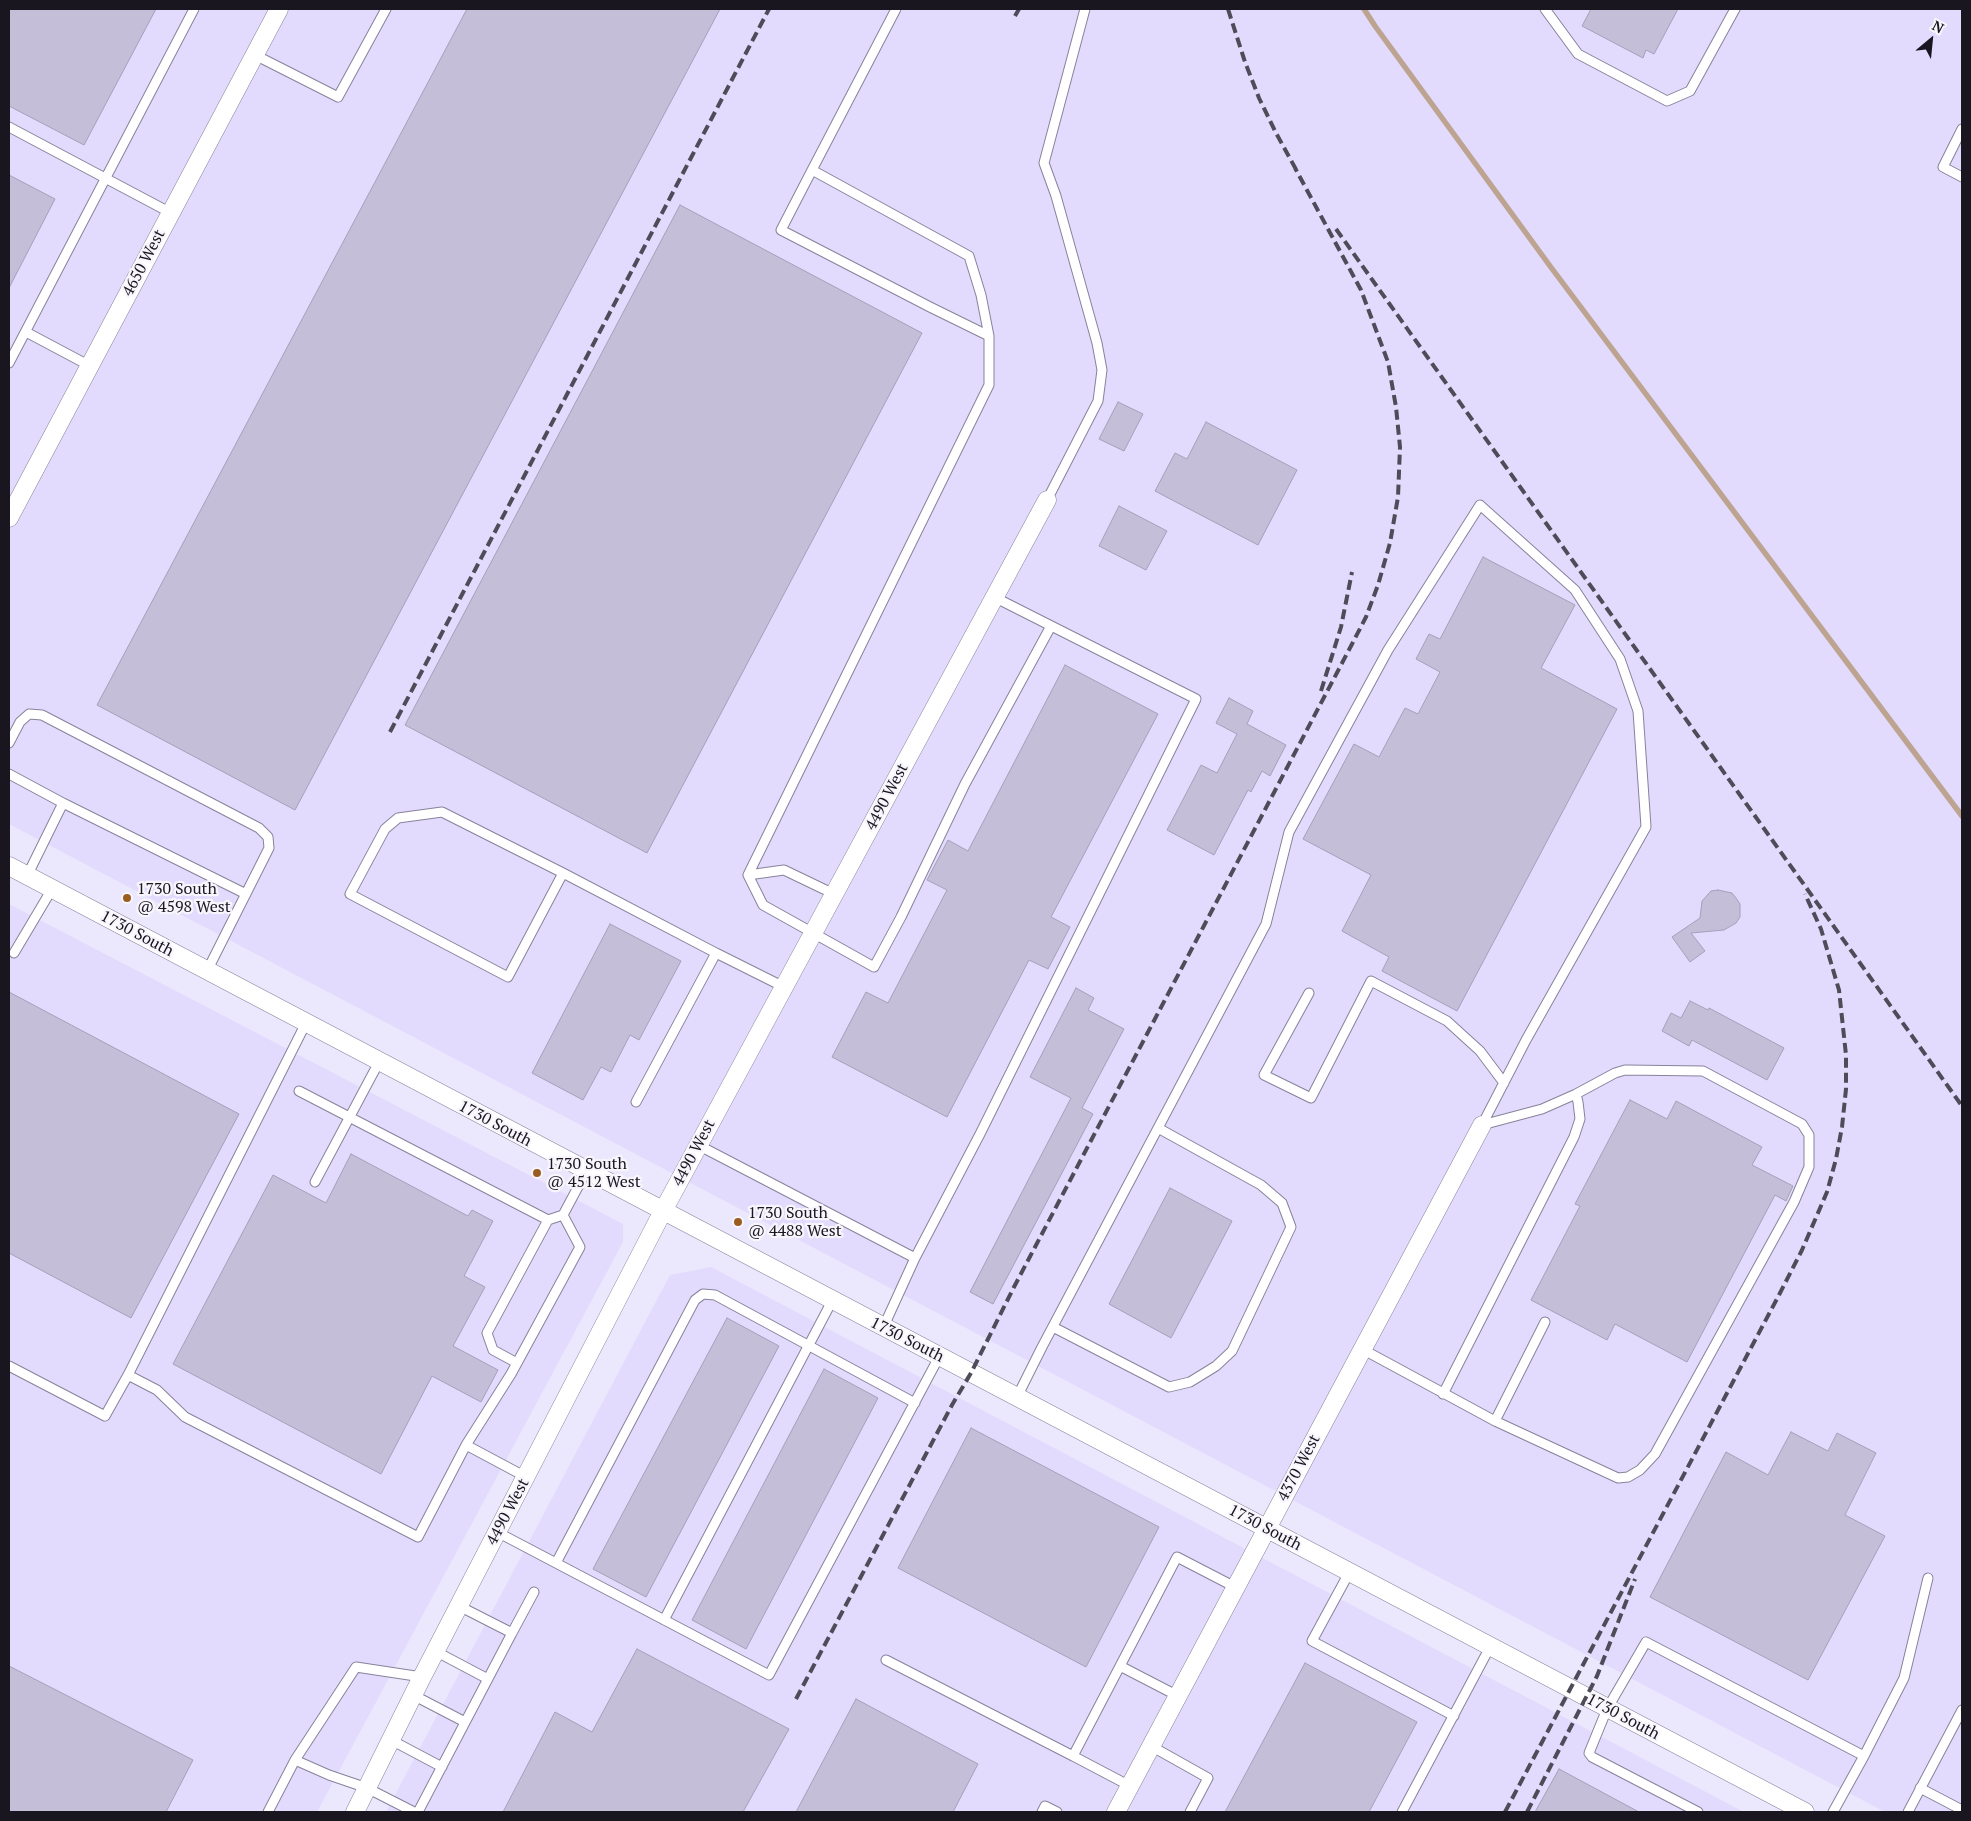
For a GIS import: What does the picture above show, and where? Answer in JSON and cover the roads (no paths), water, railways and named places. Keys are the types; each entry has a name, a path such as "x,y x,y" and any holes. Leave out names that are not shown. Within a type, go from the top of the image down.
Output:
{"street":[{"name":"4650 West","path":"9,518 279,9"},
{"name":"4490 West","path":"355,1812 435,1651 662,1211 1047,500"},
{"name":"1730 South","path":"9,866 586,1172 1805,1812"},
{"name":"4370 West","path":"1116,1812 1482,1125"}],"lane":[{"path":"9,363 194,9"},
{"path":"255,55 338,97 386,9"},
{"path":"896,9 781,230 930,308 990,336"},
{"path":"1047,500 1098,401 1102,370 1097,343 1056,196 1044,163 1085,9"},
{"path":"1545,9 1578,54 1666,102 1690,90 1735,9"},
{"path":"9,127 171,213"},
{"path":"1962,128 1943,166 1962,177"},
{"path":"748,875 989,385 990,336 981,295 969,256 812,170"},
{"path":"26,332 90,366"},
{"path":"1017,1398 1266,924 1288,832 1388,650 1480,504 1576,590 1620,659 1638,711 1646,827 1526,1040 1482,1125"},
{"path":"883,1328 915,1258 980,1134 1196,699 994,598"},
{"path":"748,875 763,905 874,967 965,784 1051,626"},
{"path":"9,743 20,722 29,714 42,715 259,828 268,836 269,848 207,971"},
{"path":"9,774 246,894"},
{"path":"27,876 64,803"},
{"path":"563,873 508,977 350,894 385,829 391,823 398,818 442,812 563,873 784,987"},
{"path":"748,875 784,870 834,894"},
{"path":"14,953 52,889"},
{"path":"636,1102 716,953"},
{"path":"1309,993 1264,1075 1311,1098 1372,981 1447,1021 1480,1051 1504,1083"},
{"path":"9,1366 105,1416 128,1375 306,1023"},
{"path":"315,1182 380,1062"},
{"path":"1362,1350 1494,1421 1618,1478 1628,1477 1640,1470 1655,1454 1794,1202 1809,1168 1809,1135 1802,1124 1703,1070 1625,1070 1542,1109 1482,1125"},
{"path":"299,1091 548,1220"},
{"path":"1444,1394 1574,1137 1580,1119 1576,1094"},
{"path":"1053,1327 1169,1387 1190,1382 1216,1366 1232,1351 1291,1227 1282,1203 1261,1185 1158,1128"},
{"path":"698,1145 915,1258"},
{"path":"517,1363 493,1350 487,1333 548,1220 563,1215 586,1172"},
{"path":"128,1375 157,1390 185,1416 418,1537 466,1445 517,1363 580,1247 563,1215"},
{"path":"556,1563 699,1296 703,1294 715,1295 808,1347 915,1403"},
{"path":"664,1620 832,1301"},
{"path":"1494,1421 1545,1322"},
{"path":"497,1532 769,1674 940,1357"},
{"path":"466,1445 526,1477"},
{"path":"1074,1756 1177,1557 1235,1587"},
{"path":"1349,1573 1312,1641 1454,1716"},
{"path":"1833,1812 1904,1678 1928,1578"},
{"path":"418,1812 534,1592"},
{"path":"459,1606 512,1633"},
{"path":"1698,1812 1592,1757 1589,1753 1607,1709 1646,1642 1864,1756"},
{"path":"1402,1812 1490,1647"},
{"path":"435,1651 488,1679"},
{"path":"886,1660 1130,1786"},
{"path":"1120,1666 1178,1696"},
{"path":"268,1812 295,1760 356,1667 422,1677"},
{"path":"413,1695 465,1722"},
{"path":"1908,1812 1962,1710"},
{"path":"391,1740 442,1767"},
{"path":"1151,1746 1208,1778 1190,1812"},
{"path":"295,1760 329,1775 367,1788 414,1812"},
{"path":"1920,1788 1962,1810"},
{"path":"1042,1812 1045,1806 1057,1812"}],"waterway":[{"path":"1364,9 1550,266 1962,816"}],"railway":[{"path":"390,732 769,9"},
{"path":"1015,16 1019,9"},
{"path":"1228,9 1259,98 1298,173"},
{"path":"796,1699 952,1405 971,1373 1014,1287 1351,646 1366,617 1378,585 1390,543 1398,497 1400,447 1396,407 1388,362 1361,290 1295,168"},
{"path":"1336,229 1962,1106"},
{"path":"1321,691 1341,627 1352,572"},
{"path":"1505,1812 1779,1295 1802,1250 1827,1192 1842,1127 1846,1089 1846,1055 1839,990 1821,929 1805,894"},
{"path":"1527,1812 1597,1676 1635,1579"}],"place":[{"name":"1730 South @ 4598 West","path":"127,898"},
{"name":"1730 South @ 4512 West","path":"537,1173"},
{"name":"1730 South @ 4488 West","path":"738,1222"}]}
